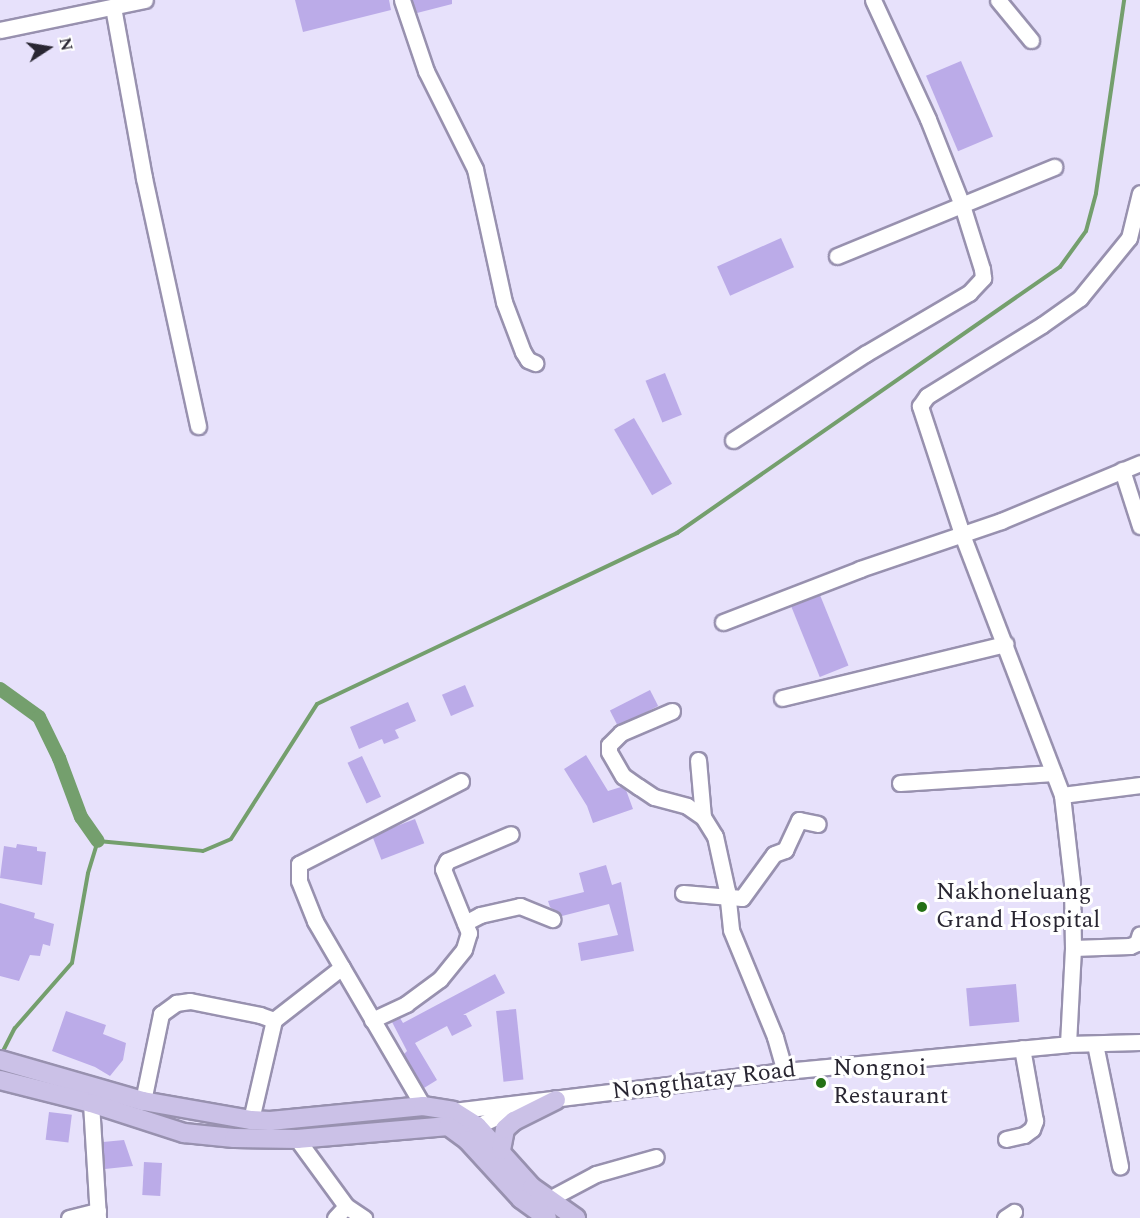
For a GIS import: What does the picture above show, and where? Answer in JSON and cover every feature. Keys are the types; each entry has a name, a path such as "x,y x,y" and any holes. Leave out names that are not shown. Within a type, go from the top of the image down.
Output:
{"main road":[{"path":"8,1062 143,1101 251,1120 270,1121 423,1106 451,1118 501,1150 532,1187 576,1218"},
{"path":"61,1095 66,1078"},
{"path":"5,1081 91,1103 184,1133 234,1138 297,1139 451,1118"},
{"path":"501,1150 505,1129 514,1121 556,1100"},
{"path":"472,1133 521,1199 548,1218"}],"street":[{"path":"0,30 84,6 113,7 145,0"},
{"path":"402,0 426,71 475,169 504,302 523,352 528,360 535,363"},
{"path":"733,440 865,354 978,286 982,279 982,269 962,205 928,119 873,0"},
{"path":"998,0 1031,39"},
{"path":"113,7 144,178 198,426"},
{"path":"837,256 1054,166"},
{"path":"1068,1044 1073,948 1072,884 1062,795 962,534 920,405 927,396 1042,325 1080,298 1135,238 1140,193"},
{"path":"723,622 860,569 1001,521 1140,463"},
{"path":"1122,470 1140,526"},
{"path":"783,698 1006,644"},
{"path":"672,711 621,733 609,745 609,752 623,776 654,797 687,806 703,817 715,836 728,897 731,930 775,1037 785,1071"},
{"path":"698,760 703,817"},
{"path":"900,783 1054,773"},
{"path":"423,1106 315,921 299,881 299,864 461,781"},
{"path":"1062,795 1140,785"},
{"path":"683,893 743,897 774,854 785,850 799,820 818,824"},
{"path":"372,1020 406,1004 440,979 464,949 469,933 443,869 447,861 511,834"},
{"path":"465,923 480,915 520,906 553,919"},
{"path":"1073,948 1130,946 1137,943 1140,934"},
{"path":"251,1120 274,1020 342,967"},
{"path":"143,1101 161,1014 166,1008 176,1003 190,1001 274,1020"},
{"name":"Nongthatay Road","path":"556,1100 785,1071 1068,1044 1140,1042"},
{"path":"1095,1044 1120,1166"},
{"path":"1006,1139 1024,1135 1032,1129 1035,1121 1022,1048"},
{"path":"451,1118 556,1100"},
{"path":"472,1133 500,1114 556,1100"},
{"path":"69,1218 98,1214 91,1103"},
{"path":"297,1139 346,1206 364,1218"},
{"path":"549,1199 596,1174 656,1157"},
{"path":"335,1218 346,1206"}],"building":[{"path":"295,0 389,0 391,10 303,32"},
{"path":"412,0 452,0 452,4 417,13"},
{"path":"961,61 993,136 958,151 926,76"},
{"path":"781,238 794,267 730,296 717,266"},
{"path":"665,373 682,415 662,423 646,381"},
{"path":"634,418 672,484 652,495 614,430"},
{"path":"820,595 848,665 820,677 791,607"},
{"path":"465,685 474,706 451,716 442,695"},
{"path":"650,690 658,706 618,726 610,710"},
{"path":"408,702 416,721 395,730 399,738 384,744 382,739 359,749 350,727"},
{"path":"586,755 608,791 621,787 626,790 633,809 593,823 587,806 564,769"},
{"path":"362,756 381,797 367,804 347,763"},
{"path":"415,819 424,843 381,860 372,835"},
{"path":"17,844 37,847 37,851 46,852 42,885 0,878 4,846 16,848"},
{"path":"606,865 612,885 621,882 634,951 581,961 578,943 618,935 609,904 562,916 550,907 548,901 584,892 579,873"},
{"path":"0,903 35,913 34,918 54,924 50,946 43,944 40,956 30,955 19,981 0,976"},
{"path":"495,974 505,993 463,1015 466,1015 472,1026 452,1036 447,1026 415,1043 437,1080 424,1088 404,1054 407,1051 392,1022 400,1018 403,1023"},
{"path":"1016,984 1019,1022 970,1026 966,988"},
{"path":"516,1009 523,1080 504,1082 496,1011"},
{"path":"66,1011 106,1025 103,1034 126,1043 123,1060 110,1076 95,1067 52,1051"},
{"path":"49,1112 72,1115 68,1143 46,1140"},
{"path":"124,1140 133,1166 105,1169 103,1142"},
{"path":"144,1162 162,1163 160,1196 142,1195"}],"waterway":[{"path":"1,1055 15,1028 72,963 88,873 98,841 203,851 231,839 317,704 677,533 1060,267 1086,231 1096,193 1124,0"},
{"path":"0,689 39,717 59,758 81,817 98,841"}],"place":[{"name":"Nakhoneluang Grand Hospital","path":"922,907"},
{"name":"Nongnoi Restaurant","path":"821,1083"}]}
